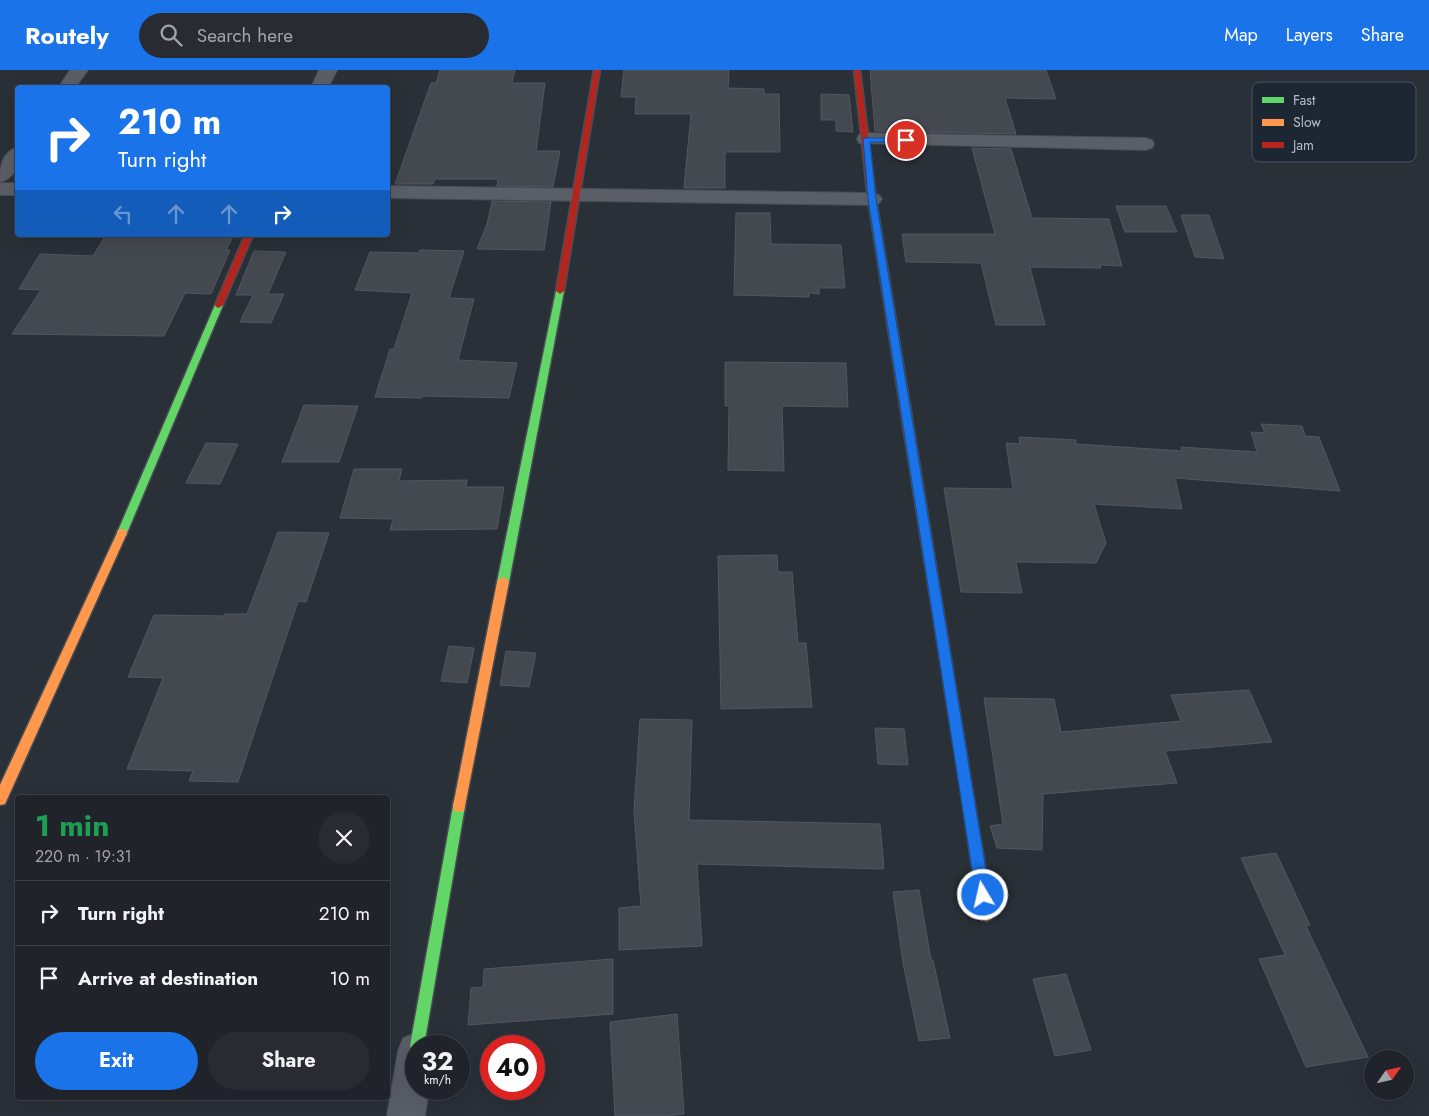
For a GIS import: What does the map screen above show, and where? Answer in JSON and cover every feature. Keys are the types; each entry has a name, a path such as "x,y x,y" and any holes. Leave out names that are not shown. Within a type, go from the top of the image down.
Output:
{"street":[{"path":"68,85 79,70"},
{"path":"320,85 328,70"},
{"path":"419,1035 438,911 578,194 597,70"},
{"path":"857,70 872,199 986,914"},
{"path":"866,139 1145,144"},
{"path":"0,176 15,157"},
{"path":"0,189 15,189"},
{"path":"390,192 872,199"},
{"path":"0,797 98,588 248,237"},
{"path":"406,1116 408,1100"}],"building":[{"path":"440,70 515,70 512,83 545,83 536,151 560,151 553,187 497,186 498,179 435,179 433,184 395,184 431,83 436,83"},
{"path":"624,70 729,70 728,88 764,89 764,94 779,94 780,152 725,152 725,188 684,188 691,114 635,114 636,97 621,97"},
{"path":"870,70 1046,70 1056,99 1005,98 1016,134 875,131"},
{"path":"821,94 849,95 853,132 836,131 836,120 821,120"},
{"path":"972,148 1011,149 1032,218 1109,219 1122,266 1100,265 1101,268 1030,267 1045,325 996,325 981,263 906,262 902,234 995,234"},
{"path":"492,201 551,202 544,250 477,249 487,224"},
{"path":"1116,206 1166,206 1177,232 1125,232"},
{"path":"736,213 770,213 771,244 841,245 845,288 819,288 819,294 809,293 809,297 734,295"},
{"path":"1181,215 1209,215 1224,259 1195,257"},
{"path":"105,237 233,237 226,250 230,250 211,294 185,293 164,336 12,334 41,290 19,289 40,254 93,256"},
{"path":"420,250 464,251 449,298 474,299 458,360 517,363 509,398 375,397 390,349 394,349 412,293 355,290 370,252 419,253"},
{"path":"254,251 286,252 268,294 284,294 271,323 240,322 253,295 236,295"},
{"path":"725,362 846,363 848,407 782,406 784,471 728,470 729,406 725,406"},
{"path":"304,405 358,406 339,462 282,462"},
{"path":"1261,424 1302,426 1305,436 1319,437 1340,491 1175,478 1182,509 1094,504 1106,543 1096,563 1016,562 1022,593 961,592 944,488 1013,489 1006,443 1020,444 1019,437 1076,440 1076,444 1182,451 1181,447 1257,452 1251,432 1265,433"},
{"path":"206,443 238,444 220,484 186,483"},
{"path":"354,469 402,469 399,481 467,480 466,487 504,487 497,529 390,530 393,519 340,518"},
{"path":"278,532 329,533 306,602 298,601 238,782 189,781 193,771 127,769 163,678 128,677 154,615 224,616 225,614 247,614"},
{"path":"777,555 778,572 792,572 798,643 806,643 812,707 721,709 718,556"},
{"path":"449,646 474,648 467,683 441,681"},
{"path":"506,651 536,653 529,687 500,685"},
{"path":"1249,690 1272,742 1165,751 1177,783 1043,794 1042,850 997,848 990,826 1003,824 984,698 1054,699 1061,732 1181,721 1171,695"},
{"path":"640,719 692,720 689,820 880,824 884,869 697,864 702,946 619,950 619,908 641,906 634,811"},
{"path":"875,728 904,729 908,765 878,764"},
{"path":"1276,853 1310,925 1306,926 1365,1050 1364,1058 1306,1067 1259,959 1285,955 1241,858"},
{"path":"919,890 931,960 933,960 950,1038 919,1041 903,963 893,892"},
{"path":"613,959 613,1014 468,1025 471,988 483,987 484,969"},
{"path":"1066,974 1091,1050 1055,1056 1033,979"},
{"path":"677,1014 684,1114 615,1116 610,1022"}],"traffic: fast":[{"path":"503,582 560,291"},
{"path":"122,533 219,305"},
{"path":"905,406 968,800"},
{"path":"419,1035 459,806"}],"traffic: slow":[{"path":"0,799 122,533"},
{"path":"459,806 503,582"},
{"path":"968,800 986,914"}],"traffic: jam":[{"path":"560,291 597,70"},
{"path":"857,70 872,199 905,406"},
{"path":"219,305 248,237"}],"route":[{"path":"906,140 866,139 872,199 983,895"}]}
